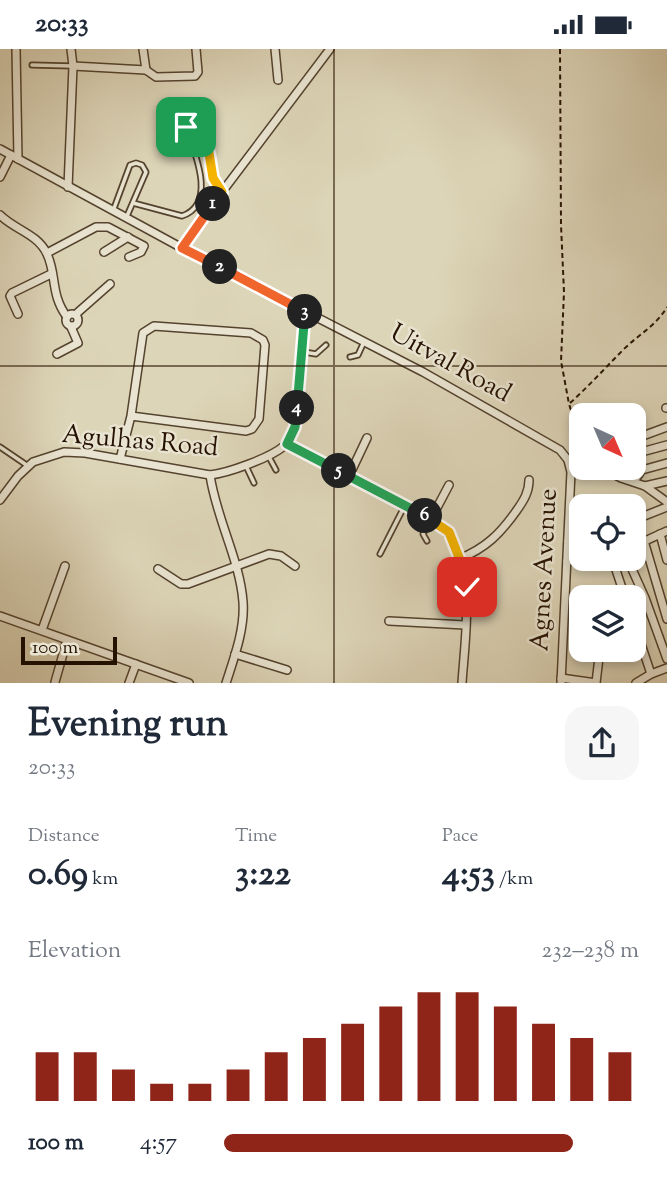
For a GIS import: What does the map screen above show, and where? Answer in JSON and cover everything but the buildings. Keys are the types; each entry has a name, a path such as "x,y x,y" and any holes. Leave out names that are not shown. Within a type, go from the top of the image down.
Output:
{"street":[{"path":"0,177 15,157 16,49"},
{"path":"68,187 74,66 71,49"},
{"path":"143,49 146,71"},
{"path":"74,66 146,71 156,78 198,74 196,49"},
{"path":"275,49 278,80"},
{"path":"182,248 330,49"},
{"name":"Uitval Road","path":"1,152 15,157 553,444 568,460"},
{"path":"0,215 32,236 47,253 59,305 78,343 57,354"},
{"path":"47,253 96,227 108,227 142,244 144,249 129,257"},
{"path":"104,252 128,237"},
{"path":"19,314 10,296 12,293 51,274"},
{"path":"67,317 76,314 110,284"},
{"path":"306,313 295,427 287,444 431,519 449,532 466,581 462,683"},
{"path":"71,327 78,323 76,314"},
{"path":"120,459 131,416 144,333 149,327 251,333 263,339 265,345 258,419 252,429 246,431 131,416"},
{"path":"646,435 667,427"},
{"path":"349,476 367,438"},
{"name":"Agulhas Road","path":"0,500 28,465 64,452 210,475 226,472 287,444"},
{"path":"646,450 667,445"},
{"name":"Agnes Avenue","path":"561,680 571,472 568,460"},
{"path":"667,463 642,470 634,481 667,502"},
{"path":"210,475 243,605 235,654 226,683"},
{"path":"459,559 482,549 500,534 525,499 529,480"},
{"path":"645,486 667,481"},
{"path":"431,519 449,485"},
{"path":"646,515 667,507"},
{"path":"646,540 663,533 667,561"},
{"path":"646,548 667,619"},
{"path":"158,569 181,584 188,584 269,554 281,557 295,566"},
{"path":"42,630 65,566"},
{"path":"633,571 646,597 667,659"},
{"path":"0,616 189,683"},
{"path":"390,621 465,625"},
{"path":"54,682 67,640"},
{"path":"235,654 287,670"},
{"path":"646,659 651,674"},
{"path":"561,680 596,683 598,662"},
{"path":"129,683 135,664"},
{"path":"636,683 667,669"}],"lane":[{"path":"32,65 74,66"},
{"path":"133,203 182,216 191,211 199,201 200,170 186,127"},
{"path":"192,148 208,151 213,178 222,192"},
{"path":"113,211 130,165 136,163 144,166 146,172 127,218"},
{"path":"350,357 358,355 364,342"},
{"path":"302,352 318,353 326,345"},
{"path":"0,447 28,465"},
{"path":"268,455 276,470"},
{"path":"245,464 254,483"},
{"path":"380,554 405,505"},
{"path":"427,541 423,534 431,519"}],"path":[{"path":"560,49 564,292 561,361 569,404"},
{"path":"570,403 625,347 660,320 667,307"}],"route":[{"path":"186,127 192,148 208,151 213,178 222,192 182,248 306,313 295,427 287,444 444,527 449,532 464,570 467,587"}]}
